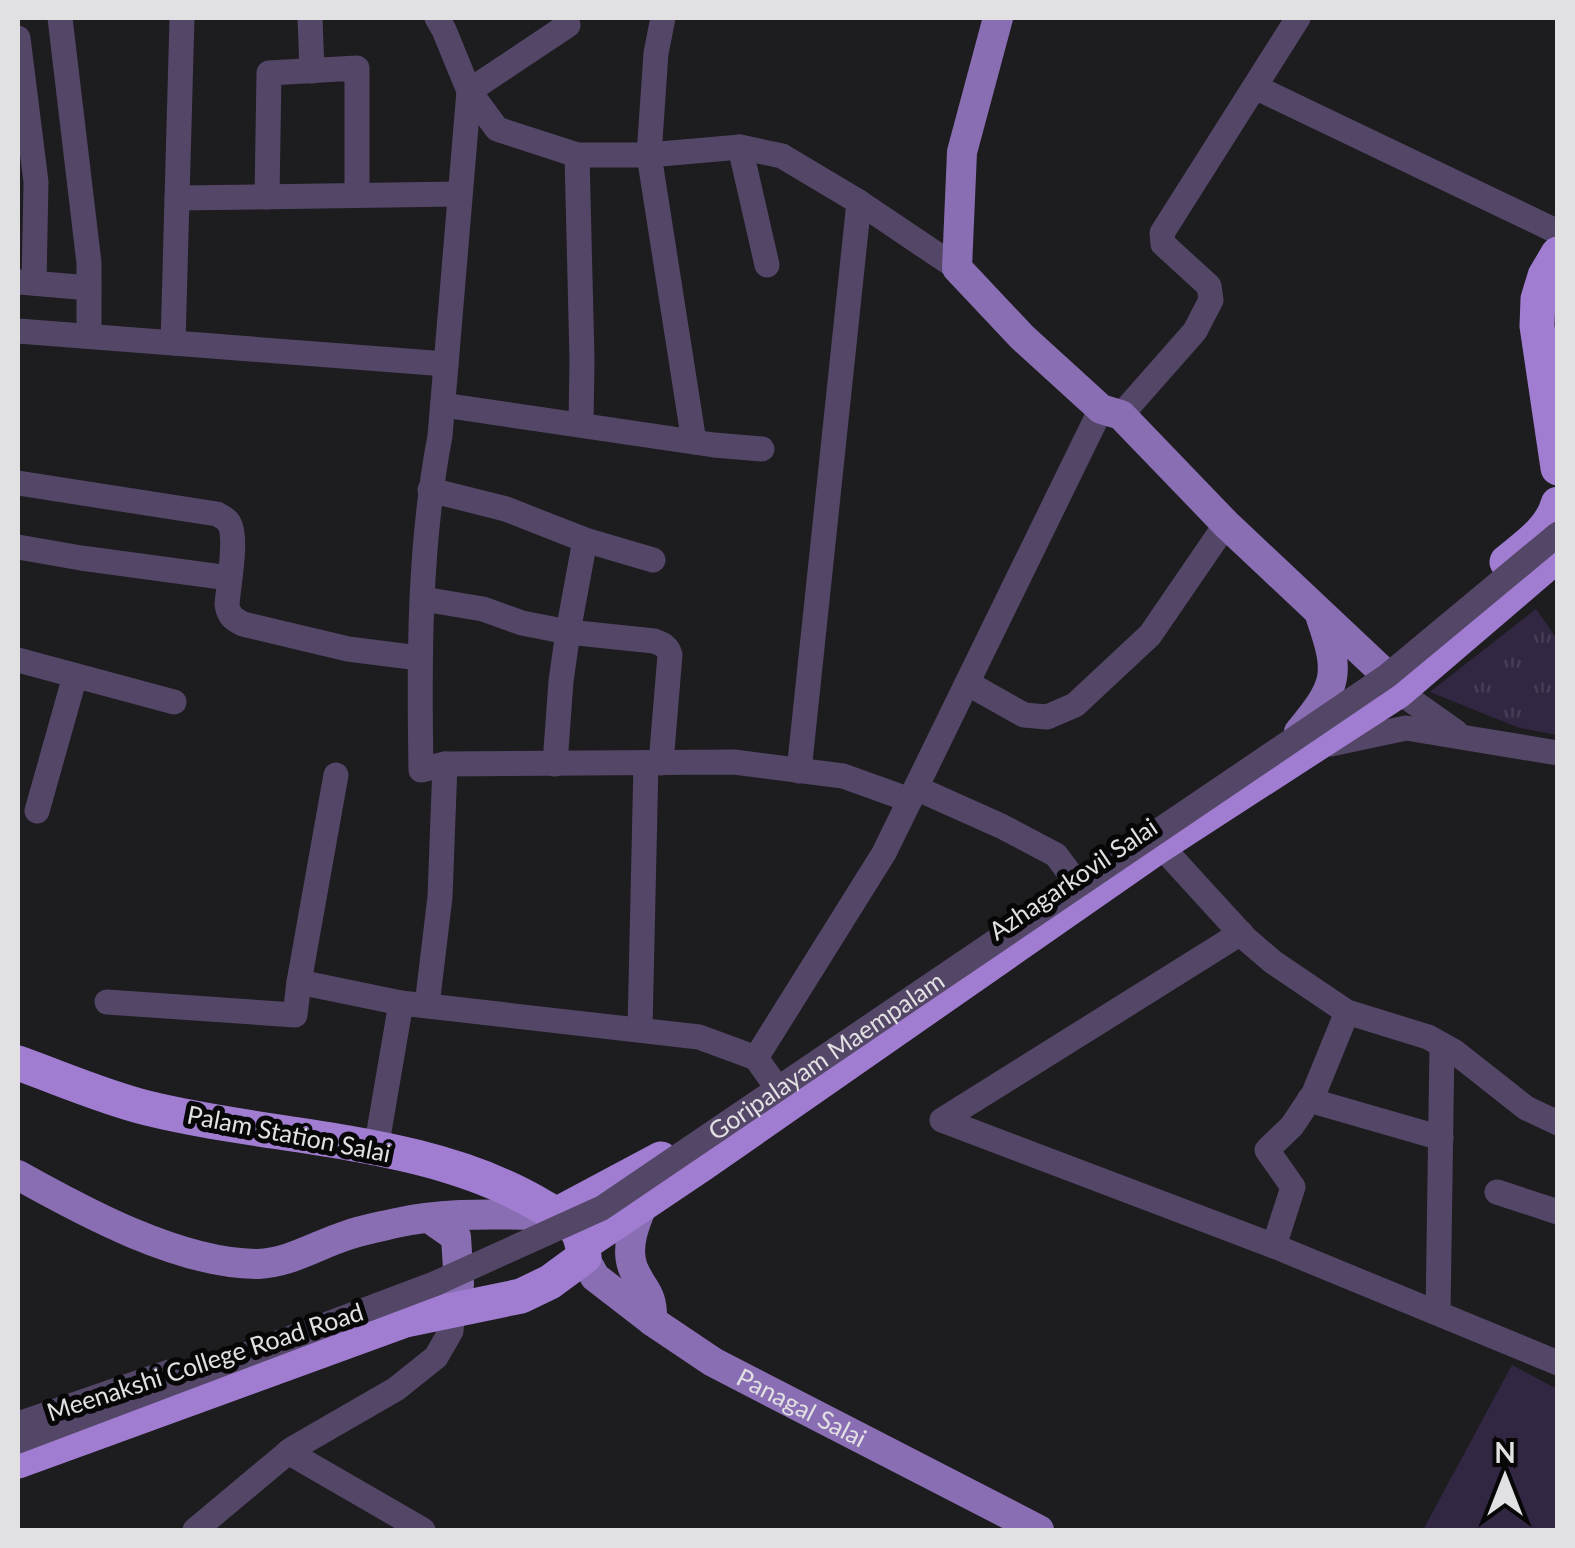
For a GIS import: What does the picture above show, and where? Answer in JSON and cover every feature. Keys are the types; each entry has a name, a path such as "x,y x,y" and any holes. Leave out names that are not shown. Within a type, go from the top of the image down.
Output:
{"highway":[{"path":"1558,254 1544,276 1537,326 1552,401 1558,468"},
{"name":"Azhagarkovil Salai","path":"1389,681 1540,535 1558,504"},
{"name":"Azhagarkovil Salai","path":"18,1461 405,1320 520,1296 550,1282 643,1204 1160,845 1558,554"},
{"name":"Azhagarkovil Salai","path":"556,1215 688,1144 765,1070 1148,827 1296,745"},
{"name":"Palam Station Salai","path":"18,1063 146,1108 376,1149 445,1166 514,1189 576,1229 583,1251"}],"main road":[{"path":"998,18 962,152 957,268 1022,337 1111,412 1389,681"},
{"path":"1296,745 1331,688 1332,649 1318,612"},
{"path":"18,1175 100,1218 181,1251 260,1264 402,1222 446,1216 556,1215"},
{"path":"643,1204 632,1233 632,1265 652,1301 652,1321"},
{"path":"429,1218 456,1238 459,1284 453,1310"},
{"name":"Panagal Salai","path":"583,1251 595,1277 713,1362 1039,1530"}],"street":[{"path":"60,18 89,263 89,336"},
{"path":"172,343 182,18"},
{"path":"310,18 312,70"},
{"path":"437,18 469,92 497,129 577,155 649,155 740,147 782,156 957,268"},
{"path":"663,18 656,53 649,155 694,442"},
{"path":"299,982 401,1003 699,1038 765,1070 884,853 967,683 1111,412 1194,331 1208,307 1212,294 1209,286 1163,244 1162,233 1298,18"},
{"path":"469,92 568,25"},
{"path":"18,38 36,182 26,282 89,288"},
{"path":"268,197 269,73 356,68 356,196"},
{"path":"1255,86 1558,232"},
{"path":"469,92 443,406 430,490 419,658 420,770 445,764 734,762 843,776 913,794 1000,826 1056,855 1073,878"},
{"path":"740,147 767,265"},
{"path":"577,155 581,424"},
{"path":"176,198 460,194"},
{"path":"800,771 859,202"},
{"path":"18,331 446,364"},
{"path":"443,406 762,449"},
{"path":"18,483 216,514 231,527 226,605 234,620 348,649 419,658"},
{"path":"430,490 506,509 585,540 654,560"},
{"path":"967,683 1024,714 1047,717 1075,705 1150,635 1226,524"},
{"name":"Goripalayam Maempalam","path":"18,1441 434,1284 602,1208 1388,676 1558,534"},
{"path":"555,764 561,681 585,540"},
{"path":"18,547 229,578"},
{"path":"423,598 483,608 522,623 568,632 654,641 668,650 669,670 654,763 640,1030"},
{"path":"18,660 174,702"},
{"path":"37,811 76,676"},
{"path":"1389,681 1464,738"},
{"path":"1296,745 1406,728 1558,753"},
{"path":"427,1005 440,896 445,764"},
{"path":"107,1002 295,1016 336,775"},
{"path":"1160,845 1273,962 1348,1012 1428,1037 1455,1052 1526,1108 1558,1122"},
{"path":"1241,933 942,1120 1274,1246 1558,1363"},
{"path":"376,1149 401,1003"},
{"path":"1274,1246 1292,1187 1267,1150 1292,1126 1309,1100 1348,1012"},
{"path":"1438,1314 1442,1045"},
{"path":"1309,1100 1440,1138"},
{"path":"1496,1192 1558,1212"},
{"name":"Meenakshi College Road Road","path":"18,1424 336,1314 379,1304 412,1303 453,1310"},
{"path":"195,1530 288,1452 396,1389 436,1357 451,1331 453,1310"},
{"path":"288,1452 423,1530"}],"green space":[{"path":"1536,609 1557,639 1557,735 1517,727 1430,692"},
{"path":"1512,1365 1557,1389 1557,1530 1423,1530"}]}
